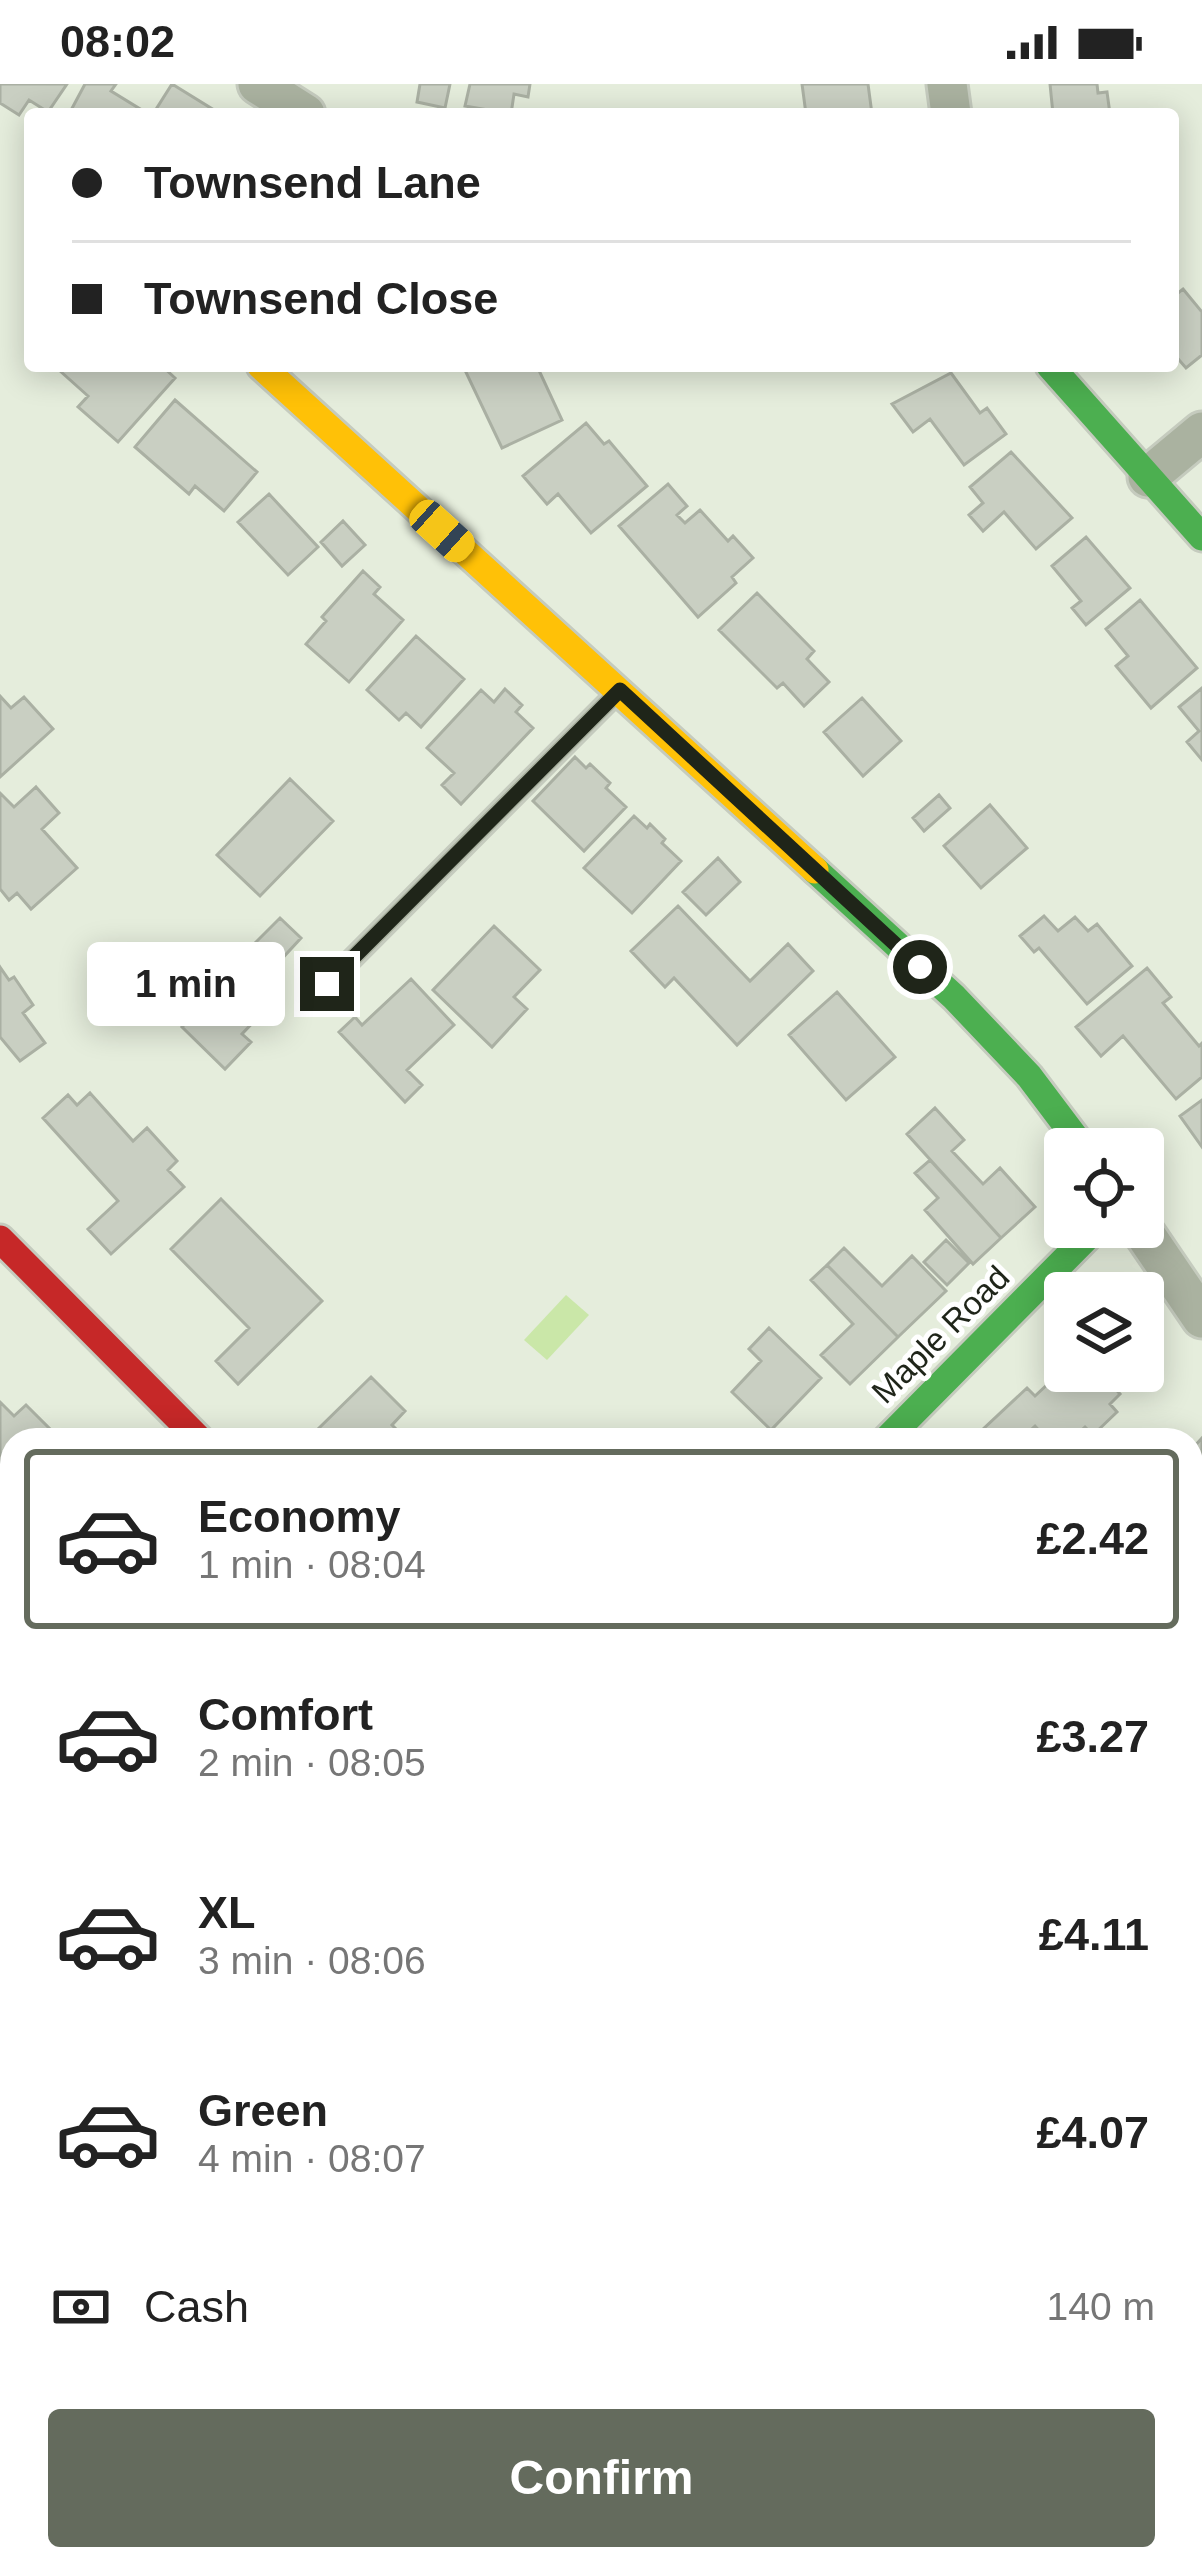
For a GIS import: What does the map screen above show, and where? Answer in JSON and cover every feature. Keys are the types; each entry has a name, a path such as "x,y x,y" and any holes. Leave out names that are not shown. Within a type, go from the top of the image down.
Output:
{"street":[{"path":"258,84 298,108"},
{"path":"268,372 954,998 1030,1076 1068,1128"},
{"path":"1055,372 1202,537"},
{"path":"1148,477 1202,432"},
{"path":"0,1239 188,1428"},
{"name":"Maple Road","path":"898,1428 1076,1248"},
{"path":"1155,1248 1200,1311"}],"lane":[{"path":"327,984 620,690"}],"shaded area":[{"path":"566,1295 589,1315 547,1360 524,1340"}],"building":[{"path":"0,84 67,84 51,108 29,100 19,115 0,103"},
{"path":"85,84 116,84 111,91 139,108 72,108"},
{"path":"172,84 211,108 157,108"},
{"path":"420,84 450,84 445,108 417,102"},
{"path":"470,84 530,84 528,97 514,94 512,108 465,106"},
{"path":"802,84 868,84 871,108 805,108"},
{"path":"1050,84 1097,84 1098,93 1107,92 1109,108 1052,108"},
{"path":"1183,289 1202,312 1202,355 1186,368 1179,360 1179,292"},
{"path":"61,372 168,372 175,378 118,442 78,407 88,396"},
{"path":"466,372 540,372 562,420 502,448"},
{"path":"951,373 980,413 987,408 1006,434 964,465 930,419 913,432 892,404"},
{"path":"175,400 257,472 224,511 195,486 189,494 135,447"},
{"path":"586,423 604,444 609,441 647,486 591,533 558,494 547,504 523,476"},
{"path":"1011,452 1072,518 1036,549 1004,512 983,531 969,515 983,503 970,487"},
{"path":"668,484 687,506 677,515 685,523 700,510 728,541 733,536 753,558 732,577 736,583 698,617 619,526"},
{"path":"269,494 318,547 288,575 238,522"},
{"path":"343,521 365,545 342,566 321,542"},
{"path":"1086,537 1130,588 1086,625 1072,608 1081,601 1052,566"},
{"path":"363,571 380,587 374,594 403,620 349,682 306,644 326,621 322,617"},
{"path":"757,593 814,651 807,659 829,682 804,706 783,683 777,688 719,630"},
{"path":"1140,600 1197,668 1151,708 1116,666 1128,656 1106,629"},
{"path":"416,636 464,679 421,727 406,713 399,720 367,690"},
{"path":"1202,688 1202,760 1187,742 1199,731 1179,707"},
{"path":"505,689 522,705 516,712 533,728 461,804 442,785 454,773 427,748 481,690 494,702"},
{"path":"0,696 11,708 24,697 53,729 0,777"},
{"path":"862,698 901,741 863,776 824,732"},
{"path":"575,757 610,783 606,788 626,807 584,851 533,801"},
{"path":"290,779 333,821 260,896 217,855"},
{"path":"36,787 59,813 42,829 77,868 31,909 17,893 9,900 0,889 0,793 14,807"},
{"path":"939,795 950,808 924,831 913,818"},
{"path":"990,805 1027,848 981,888 944,846"},
{"path":"634,816 647,828 650,824 681,861 632,913 584,868"},
{"path":"718,858 740,882 706,915 683,892"},
{"path":"678,906 750,981 788,944 813,971 737,1045 674,978 665,987 631,951"},
{"path":"1044,916 1058,931 1075,917 1088,931 1097,924 1132,966 1087,1004 1039,948 1034,952 1020,936"},
{"path":"280,918 301,938 277,964 255,943"},
{"path":"494,926 540,970 514,997 527,1009 492,1047 433,990"},
{"path":"242,962 278,996 242,1034 251,1042 225,1069 182,1027 199,1009 186,997 209,973 221,984"},
{"path":"0,967 9,980 14,977 33,1005 23,1013 45,1043 20,1061 0,1037"},
{"path":"1147,968 1171,997 1163,1003 1199,1046 1202,1043 1202,1077 1176,1099 1123,1036 1101,1056 1076,1027"},
{"path":"411,979 454,1025 407,1070 422,1085 405,1102 339,1032 355,1017 362,1025"},
{"path":"837,992 895,1057 846,1100 789,1035"},
{"path":"90,1093 133,1141 147,1128 177,1161 168,1170 184,1187 111,1254 88,1229 118,1201 43,1118 68,1095 77,1105"},
{"path":"1202,1100 1202,1147 1180,1116"},
{"path":"935,1108 964,1140 952,1151 983,1184 1000,1168 1035,1207 1001,1238 907,1134"},
{"path":"930,1160 1001,1238 973,1264 925,1210 938,1198 915,1173"},
{"path":"221,1199 322,1301 238,1384 216,1361 249,1328 171,1249"},
{"path":"946,1240 969,1263 947,1285 924,1262"},
{"path":"844,1248 882,1286 912,1256 946,1291 898,1337 827,1265"},
{"path":"827,1265 898,1337 850,1384 821,1355 853,1324 811,1280"},
{"path":"769,1328 821,1378 773,1428 732,1392 761,1361 749,1349"},
{"path":"371,1377 405,1411 392,1425 395,1428 319,1428"},
{"path":"1027,1388 1035,1396 1044,1388 1044,1392 1120,1394 1110,1404 1117,1412 1100,1428 984,1428"},
{"path":"0,1402 14,1416 26,1405 49,1428 0,1428"}],"traffic: fast":[{"path":"1055,372 1202,537"},
{"path":"815,870 954,997 1029,1076 1068,1128"},
{"path":"898,1428 1076,1248"}],"traffic: slow":[{"path":"268,372 815,870"}],"traffic: jam":[{"path":"0,1239 188,1428"}],"route":[{"path":"327,984 620,690 920,967"}]}
